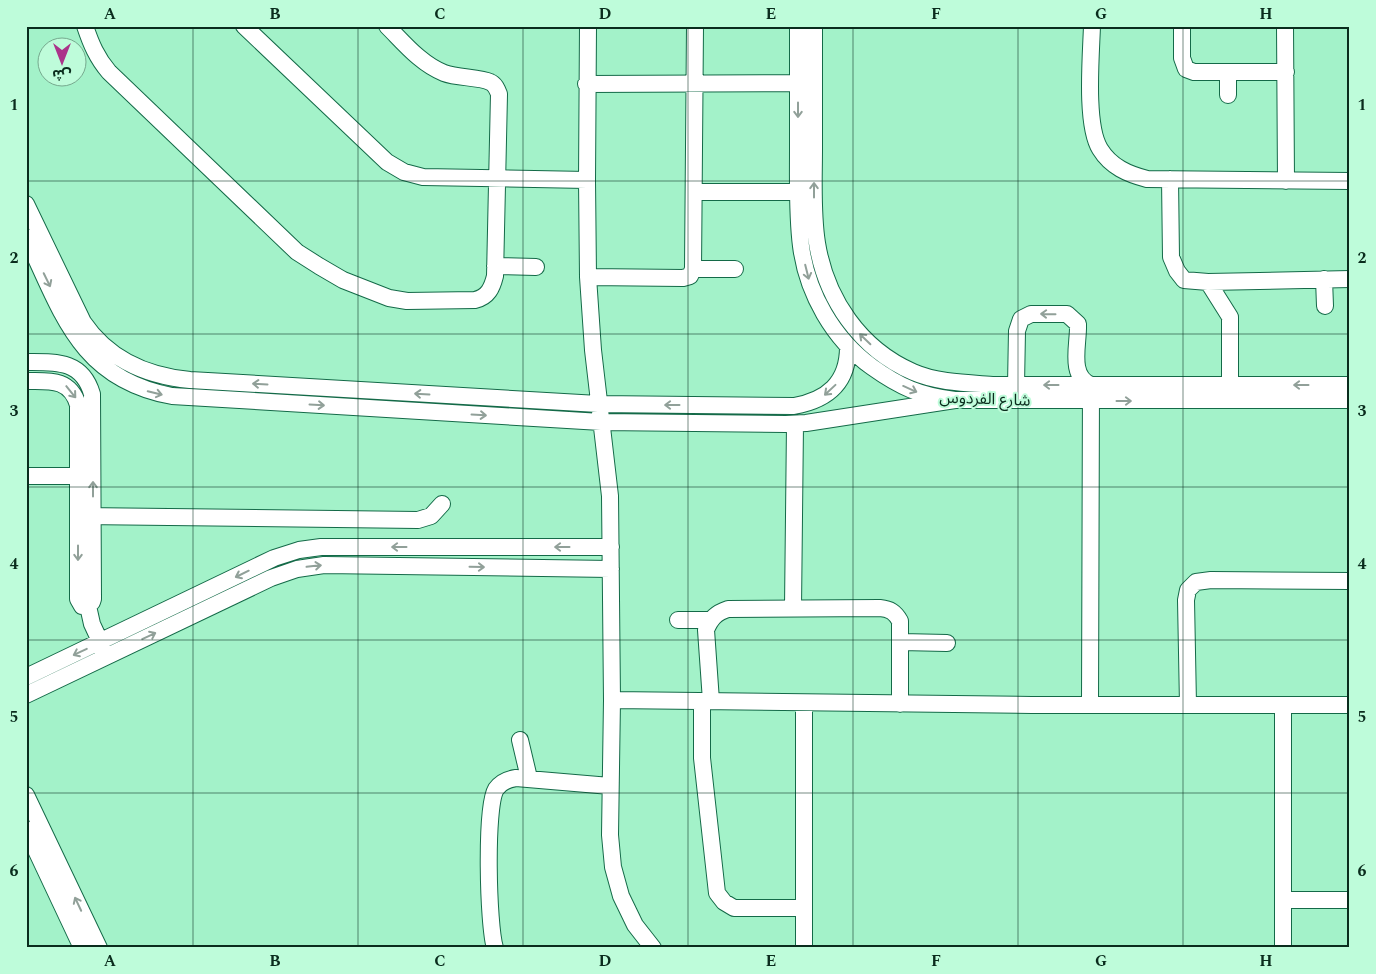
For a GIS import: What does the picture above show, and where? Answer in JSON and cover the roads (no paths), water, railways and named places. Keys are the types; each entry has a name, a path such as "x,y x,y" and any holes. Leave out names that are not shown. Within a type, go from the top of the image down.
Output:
{"street":[{"path":"85,26 98,59 109,72 297,252 343,280 389,298 416,301 475,300 483,298 492,289 495,276 497,89 489,82 443,73 427,64 387,26"},
{"path":"244,26 387,162 404,172 423,177 587,180"},
{"path":"588,26 586,84 588,277 598,404 610,496 612,700 610,835 613,867 621,896 635,925 653,948"},
{"path":"588,277 683,278 690,276 693,269 695,26"},
{"name":"شارع الفردوس","path":"798,26 806,83 817,243 824,271 834,299 849,323 867,342 888,358 914,372 939,379 964,382 1091,393 1350,400"},
{"name":"شارع الفردوس","path":"814,26 806,83 798,192 801,247 808,278 820,307 848,347 887,377 930,398 955,400 1230,385 1350,385"},
{"path":"1092,26 1091,112 1098,147 1106,157 1129,174 1147,179 1170,180 1350,182"},
{"path":"1182,26 1182,58 1186,69 1194,72 1286,72"},
{"path":"1285,26 1286,181"},
{"path":"1228,72 1228,96"},
{"path":"586,84 806,83"},
{"path":"1170,180 1171,257 1176,271 1184,280 1208,282 1324,278 1350,279"},
{"path":"694,192 798,192"},
{"path":"26,204 83,322 91,334 123,360 162,376 190,380 598,404 794,406 807,404 825,396 839,382 847,365 848,347"},
{"path":"26,236 78,341 97,361 119,378 153,393 172,396 601,422 795,424 955,400"},
{"path":"495,266 536,267"},
{"path":"693,269 735,269"},
{"path":"1324,278 1325,306"},
{"path":"1208,282 1230,317 1230,385"},
{"path":"1016,385 1018,331 1021,319 1032,314 1068,314 1078,324 1076,369 1091,393 1090,705"},
{"path":"26,362 59,362 67,364 81,373 90,387 93,402 78,598 82,606 88,606 92,624 103,649"},
{"path":"26,381 60,383 74,394 78,405 78,476 85,516"},
{"path":"793,608 795,424"},
{"path":"26,476 78,476"},
{"path":"85,516 418,520 431,516 442,504"},
{"path":"26,695 103,649 274,558 299,550 321,547 611,547"},
{"path":"26,677 103,649 271,578 310,566 611,569"},
{"path":"1188,705 1186,600 1188,590 1196,582 1211,580 1350,581"},
{"path":"804,908 734,908 724,902 717,893 702,758 706,701 706,630 710,620 718,613 728,609 888,609 896,614 900,622 900,704"},
{"path":"678,620 710,620"},
{"path":"901,642 947,643"},
{"path":"612,700 900,704 1350,705"},
{"path":"804,702 804,948"},
{"path":"1283,705 1283,948"},
{"path":"520,740 529,778"},
{"path":"495,948 491,929 490,824 492,798 497,787 504,782 516,778 610,786"},
{"path":"26,795 99,948"},
{"path":"26,829 82,948"},
{"path":"1283,900 1350,900"}]}
